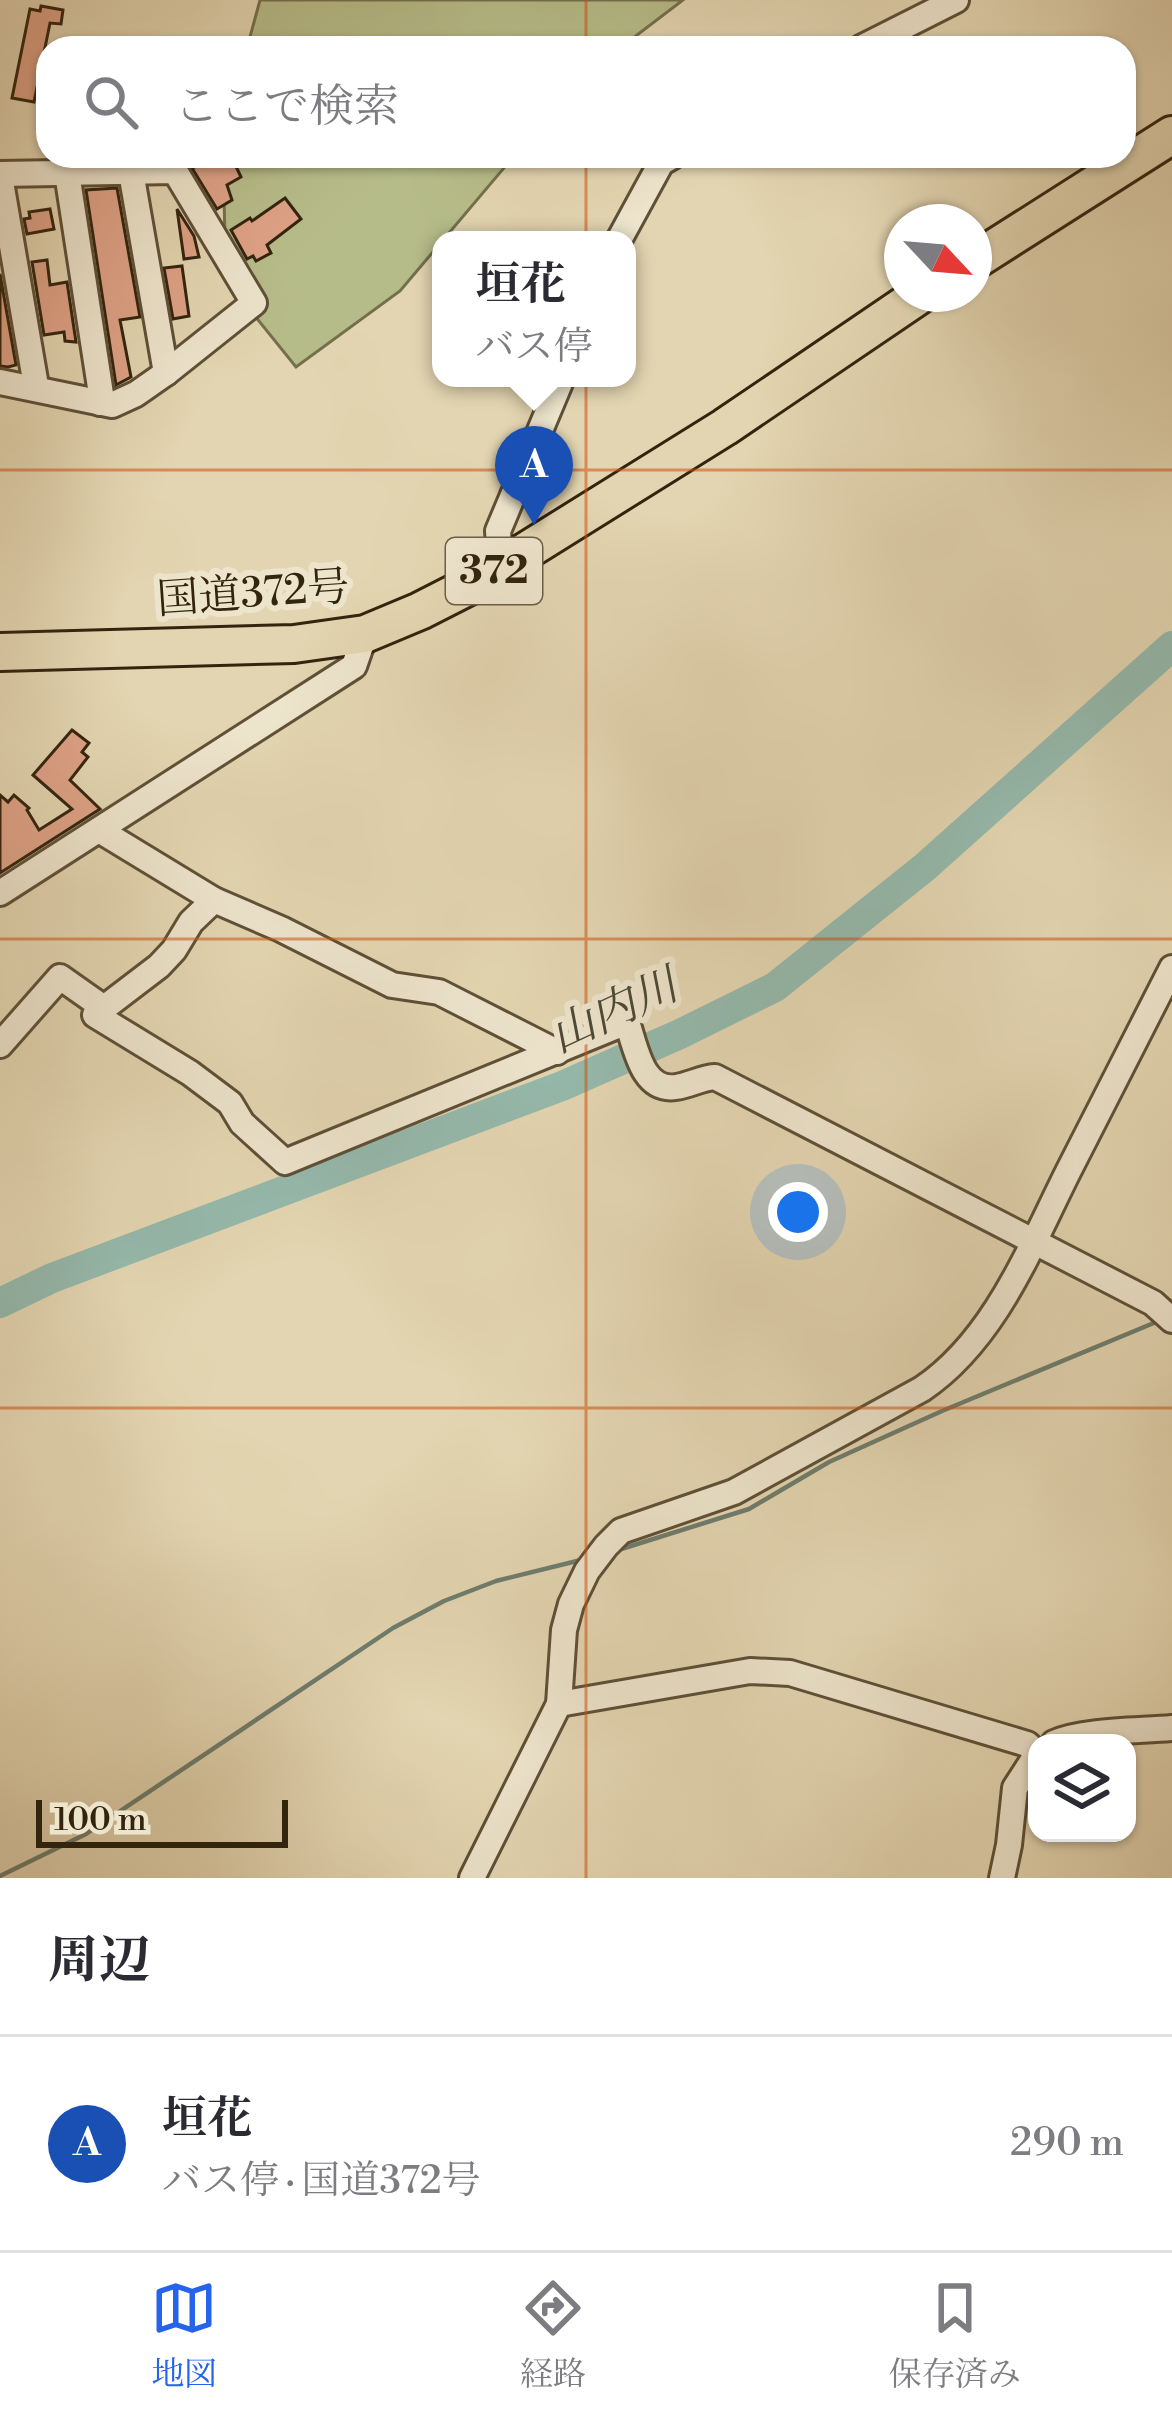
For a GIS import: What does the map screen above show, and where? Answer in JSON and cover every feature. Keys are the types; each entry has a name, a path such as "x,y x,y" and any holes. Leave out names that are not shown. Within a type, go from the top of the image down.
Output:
{"highway":[{"path":"1136,158 1172,135"},
{"path":"992,250 1120,168"},
{"name":"国道372号","path":"0,652 294,644 365,634 420,611 508,562 725,427 894,312"}],"street":[{"path":"885,36 956,0"},
{"path":"624,231 660,168"},
{"path":"0,382 112,405 166,373 254,303 176,171 0,175 33,388"},
{"path":"131,172 166,373"},
{"path":"67,173 100,403"},
{"path":"508,562 498,531 558,387"},
{"path":"0,893 354,666 365,634"},
{"path":"99,830 214,900 392,985 439,992 557,1052"},
{"path":"214,900 159,966 94,1015 230,1102 242,1123 285,1162 627,1022 646,1076 661,1087 716,1077 1153,1303 1172,1320"},
{"path":"472,1878 560,1704 564,1630 587,1571 621,1531 734,1492 922,1389 970,1349 1033,1241 1172,968"},
{"path":"0,1045 60,977 104,1008"},
{"path":"560,1704 749,1671 790,1673 1028,1745"},
{"path":"1109,1734 1172,1728"},
{"path":"1002,1878 1016,1788 1028,1769"}],"green space":[{"path":"260,0 683,0 636,36 250,36"},
{"path":"223,168 504,168 451,231 432,231 432,253 400,291 296,367 226,280"}],"building":[{"path":"41,6 63,10 61,24 50,23 47,36 36,36 34,102 12,98 30,9 40,11"},
{"path":"192,168 237,168 241,177 227,185 232,200 217,209"},
{"path":"117,188 140,317 120,320 131,377 116,385 86,190"},
{"path":"285,198 301,219 267,245 271,253 256,261 253,256 247,259 231,230"},
{"path":"50,209 54,229 27,234 24,219 30,218 29,212"},
{"path":"177,209 194,236 199,257 184,259"},
{"path":"47,260 50,285 67,282 76,342 65,341 64,332 44,335 32,262"},
{"path":"182,266 189,316 173,319 164,268"},
{"path":"0,274 16,365 8,367 0,366"},
{"path":"72,730 89,743 82,752 88,757 70,780 100,809 0,873 0,795 8,802 14,795 29,808 39,830 72,809 33,775"}],"waterway":[{"name":"山内川","path":"0,1303 52,1278 562,1086 775,987 925,867 1172,646"},
{"path":"615,1551 749,1509 829,1462 1161,1320"},
{"path":"0,1876 86,1834 393,1628 496,1581 581,1560"}],"place":[{"name":"垣花","path":"534,525"}]}
